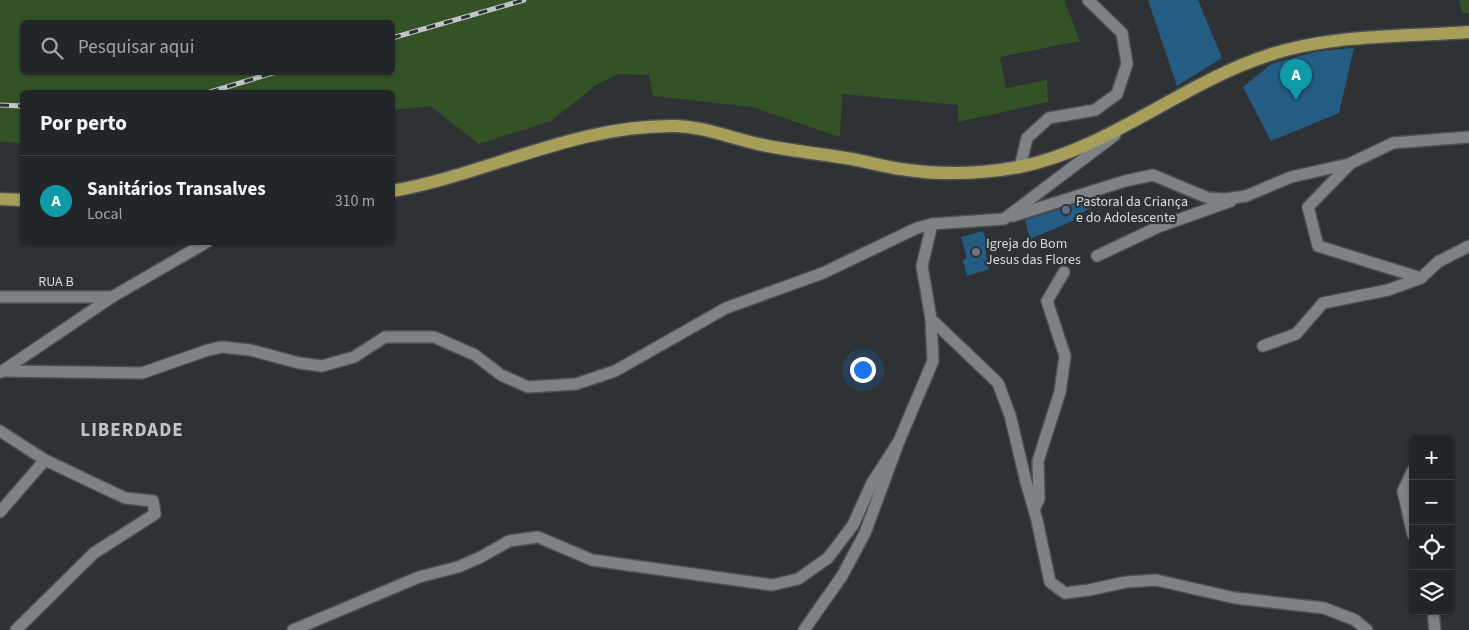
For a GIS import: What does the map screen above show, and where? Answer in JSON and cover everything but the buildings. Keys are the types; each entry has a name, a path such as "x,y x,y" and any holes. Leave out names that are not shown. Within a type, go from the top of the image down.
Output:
{"main road":[{"path":"395,190 581,136 650,127 694,128 776,148 860,160 903,170 981,172 1020,167 1069,151 1233,70 1269,55 1329,42 1469,32"},
{"path":"0,199 20,200"}],"street":[{"path":"1020,167 1027,138 1049,118 1095,110 1117,94 1127,64 1122,33 1088,0"},
{"path":"1004,219 1135,120"},
{"path":"1097,256 1158,227 1246,196 1292,177 1349,164 1393,143 1469,137"},
{"path":"1349,164 1308,207 1318,246 1421,278"},
{"path":"1,372 142,372 208,350 222,348 250,350 322,366 354,357 385,337 434,337 475,355 501,375 528,387 576,384 615,371 726,308 823,273 917,228 932,224 1004,219 1125,181 1153,175 1208,198 1225,199 1246,196"},
{"path":"804,630 842,576 865,533 899,441 933,361 931,318 922,266 932,224"},
{"path":"1,372 112,296 202,245"},
{"path":"1263,346 1296,334 1324,303 1388,290 1421,278 1438,262 1469,246"},
{"path":"1034,510 1039,499 1038,460 1060,392 1065,356 1047,301 1064,272"},
{"name":"RUA B","path":"0,297 112,296"},
{"path":"931,318 998,383 1010,414 1050,582 1065,593 1126,582 1156,580 1235,598 1324,608 1355,620 1367,630"},
{"path":"0,431 46,460 125,498 153,501 155,514 94,553 16,630"},
{"path":"293,630 419,577 458,567 482,557 509,541 538,537 592,560 772,584 798,579 828,558 853,525 872,483 899,441"},
{"path":"0,512 46,460"},
{"path":"1409,478 1403,491 1411,525"},
{"path":"1433,615 1435,630"}],"green space":[{"path":"0,0 1064,0 1080,41 1000,57 1006,88 1047,80 1048,102 958,122 958,105 842,94 840,137 752,107 653,96 649,75 619,74 596,85 551,121 479,144 430,106 395,110 395,90 20,90 20,143 0,142"},
{"path":"1459,0 1469,0 1469,13 1462,13"}],"railway":[{"path":"395,37 524,0"},
{"path":"217,90 266,75"},
{"path":"0,105 20,106"}],"place":[{"name":"Sanitários Transalves","path":"1296,100"},
{"name":"Pastoral da Criança e do Adolescente","path":"1066,210"},
{"name":"Igreja do Bom Jesus das Flores","path":"976,252"}],"district":[{"name":"LIBERDADE","path":"132,430"}]}
